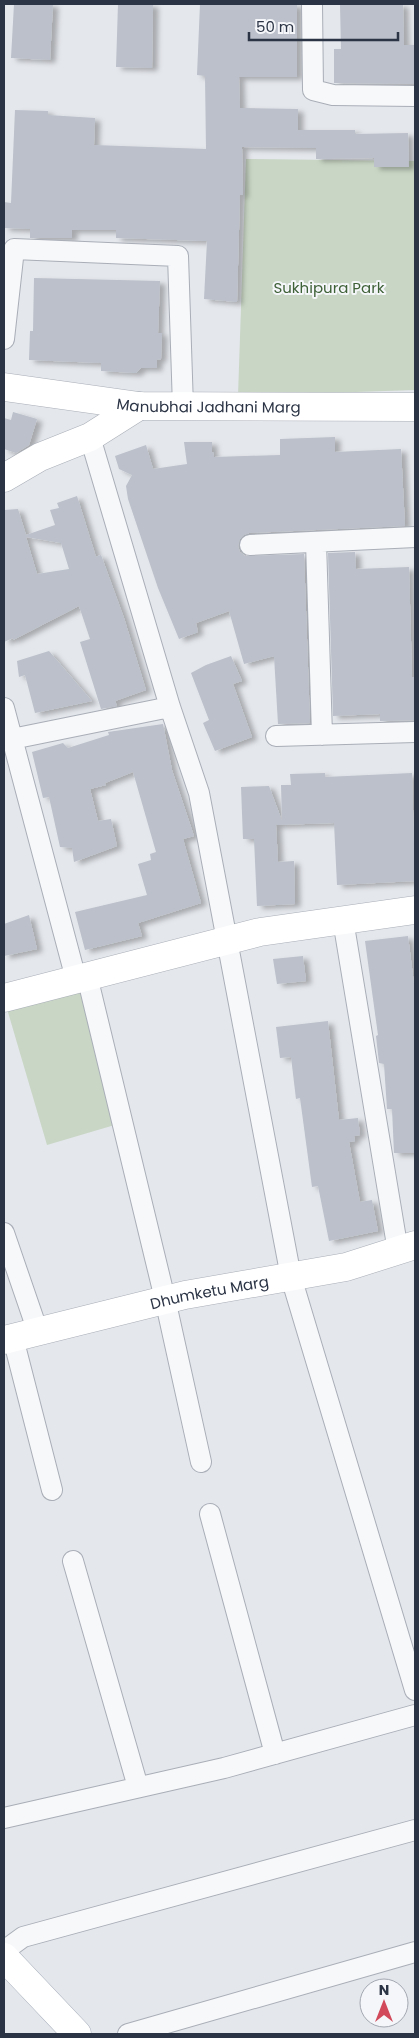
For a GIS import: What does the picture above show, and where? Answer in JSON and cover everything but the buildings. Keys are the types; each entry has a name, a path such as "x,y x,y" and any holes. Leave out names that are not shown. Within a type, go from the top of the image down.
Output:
{"street":[{"path":"312,4 313,90 333,95 415,96"},
{"path":"4,339 14,249 178,256 183,406"},
{"name":"Manubhai Jadhani Marg","path":"4,387 138,406 415,407"},
{"path":"4,478 40,457 90,437 138,406"},
{"path":"90,437 170,707 198,793 291,1277 415,1690"},
{"path":"250,545 415,537"},
{"path":"316,542 322,735"},
{"path":"12,739 170,707"},
{"path":"4,708 82,978 165,1299 201,1462"},
{"path":"276,736 415,732"},
{"path":"4,998 260,932 415,910"},
{"path":"343,920 407,1248"},
{"path":"4,1233 18,1337 52,1490"},
{"name":"Dhumketu Marg","path":"18,1337 165,1299 346,1267 407,1248"},
{"path":"210,1514 275,1754"},
{"path":"73,1561 138,1787"},
{"path":"4,1818 224,1768 415,1715"},
{"path":"4,1950 23,1937 415,1830"},
{"path":"128,2034 415,1952"},
{"path":"4,1957 77,2034"}],"green space":[{"name":"Sukhipura Park","path":"246,159 415,161 415,390 238,396"},
{"path":"80,984 118,1124 47,1145 5,1002"}]}
